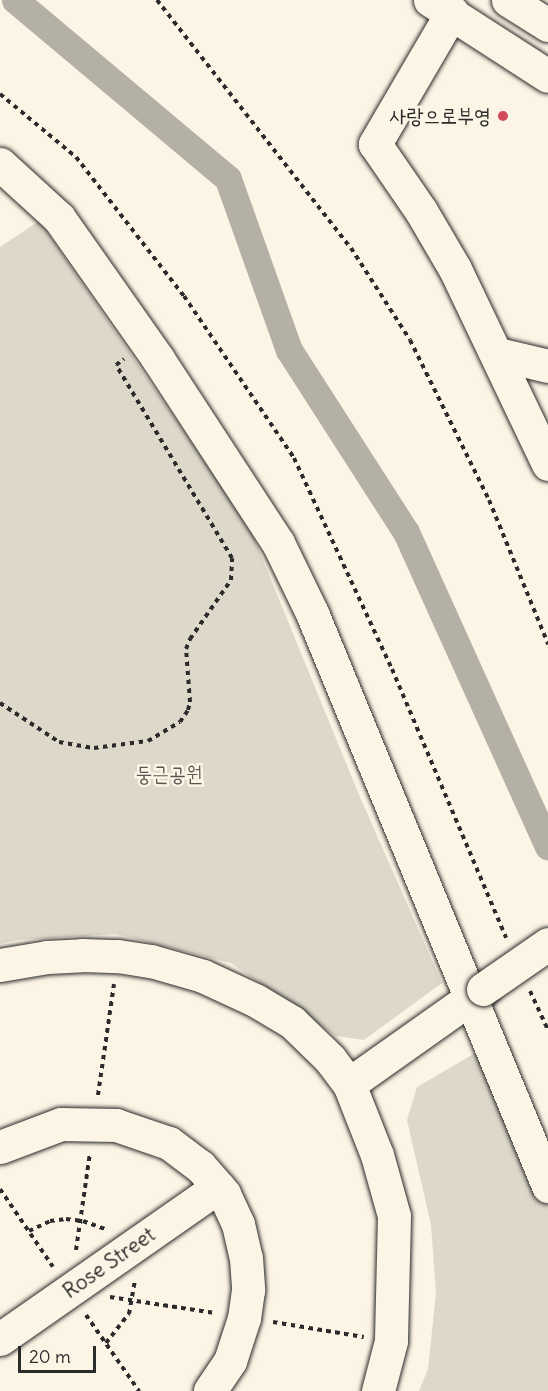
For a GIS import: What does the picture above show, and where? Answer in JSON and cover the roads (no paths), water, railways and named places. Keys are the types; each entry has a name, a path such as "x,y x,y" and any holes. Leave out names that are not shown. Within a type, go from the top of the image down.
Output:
{"street":[{"path":"508,0 548,25"},
{"path":"548,76 441,6 375,144 427,220 455,269 498,354 548,464"},
{"path":"0,164 59,218 232,469 283,553 312,613 476,994 548,1186"},
{"path":"498,354 548,366"},
{"path":"349,1084 548,944"},
{"path":"0,966 47,957 109,955 151,961 202,976 255,1000 292,1022 330,1059 349,1084 377,1155 394,1216 391,1341 378,1391"},
{"path":"0,1147 60,1124 116,1125 170,1143 200,1166 218,1187 238,1224 246,1258 248,1290 244,1318 230,1361 210,1391"},
{"name":"Rose Street","path":"0,1340 218,1187"}],"waterway":[{"path":"15,0 228,179 289,350 406,532 548,846"}],"place":[{"name":"사랑으로부영","path":"503,116"}],"park label":[{"name":"둥근공원","path":"169,774"}]}
